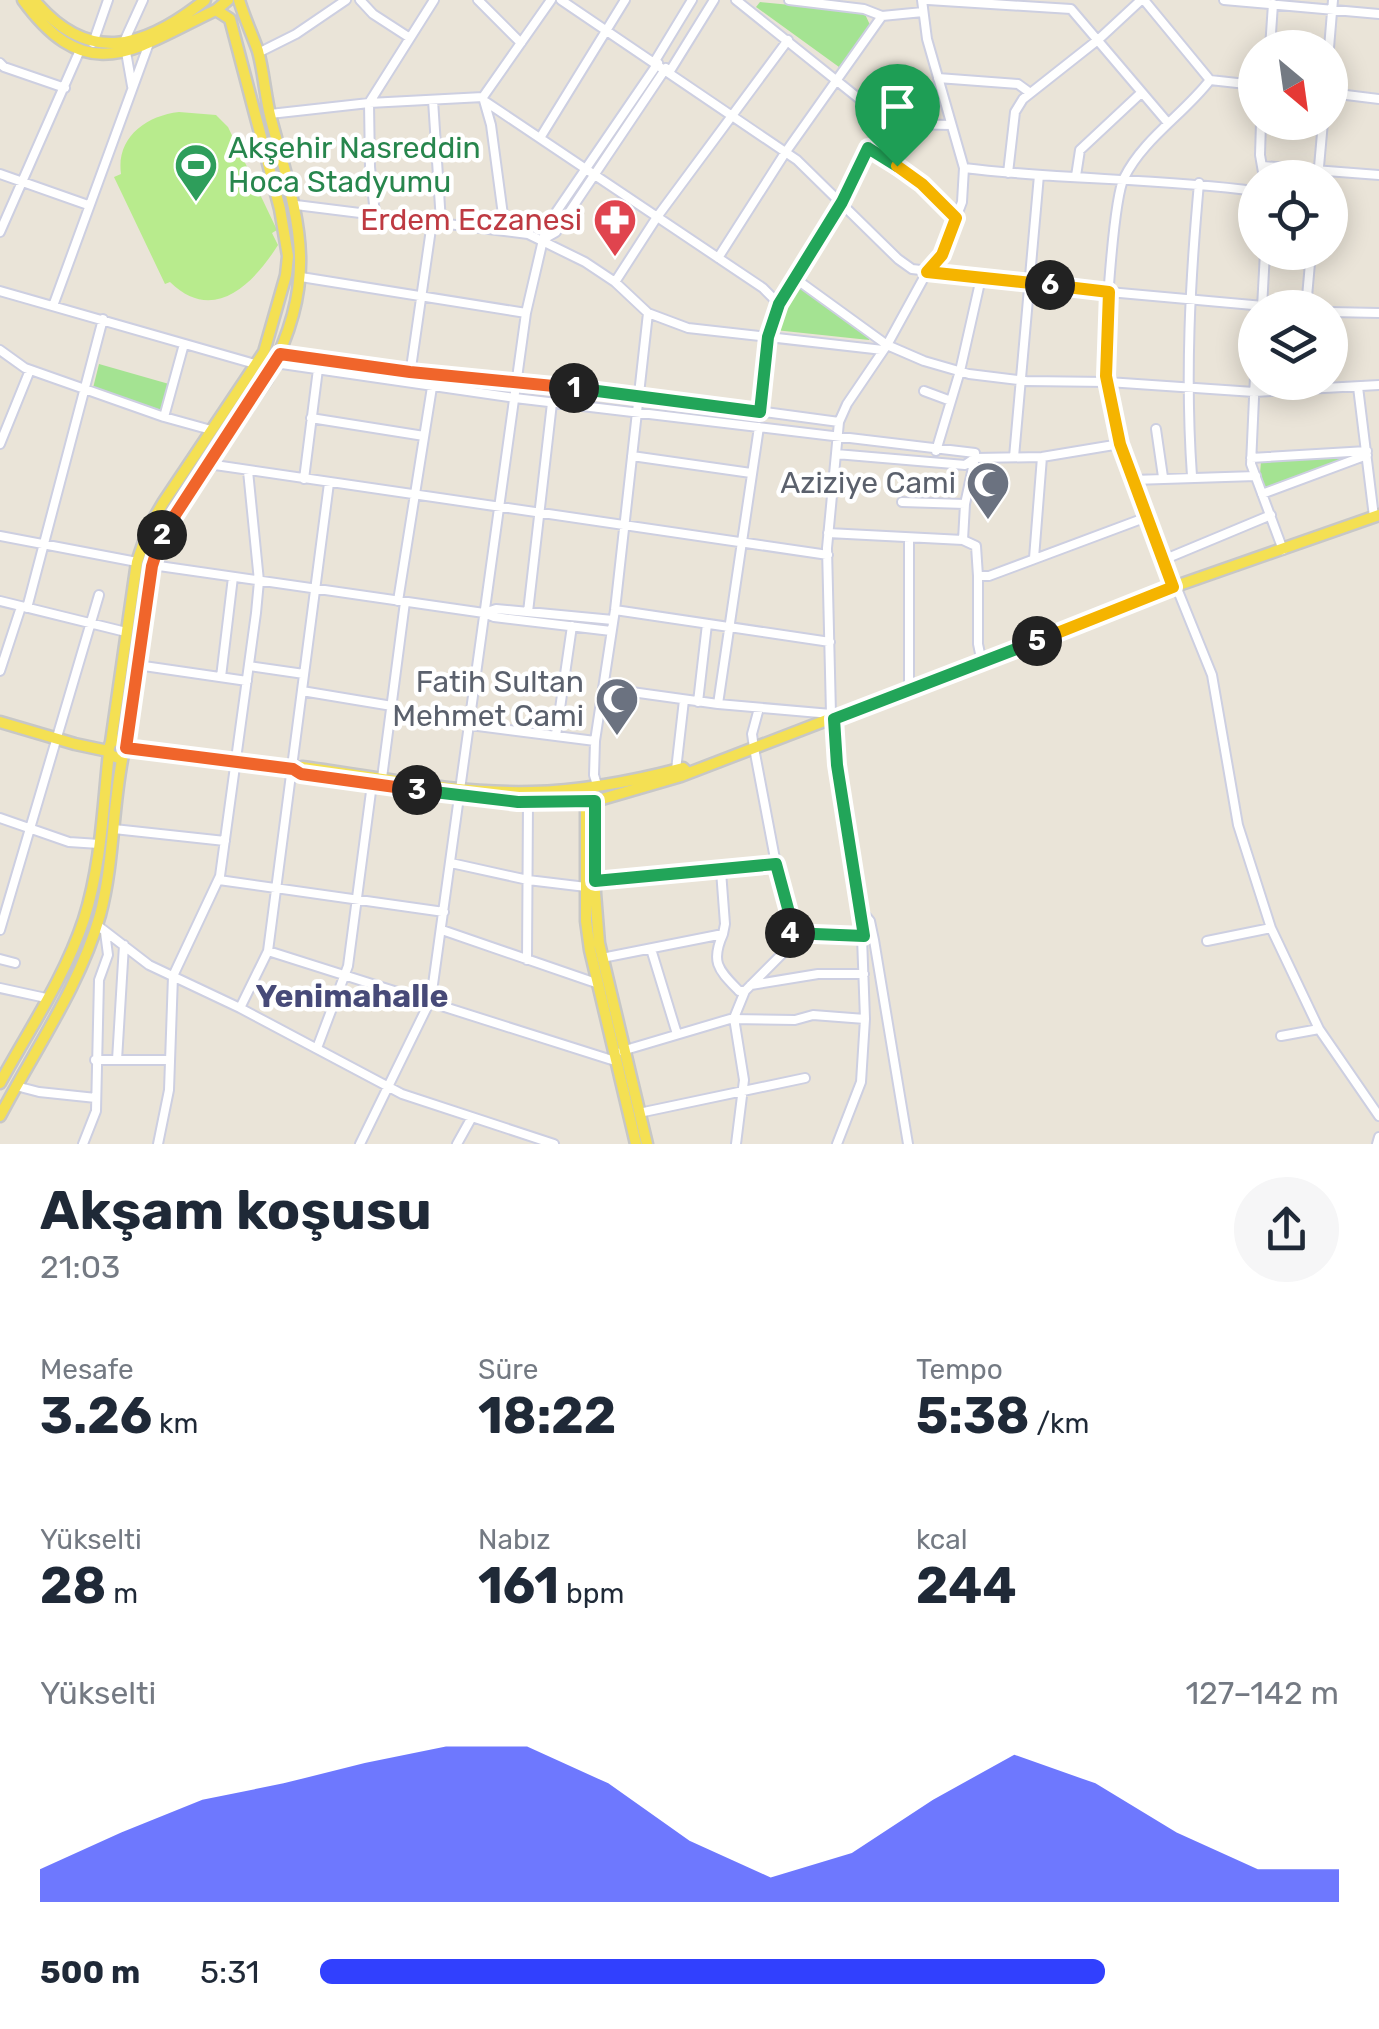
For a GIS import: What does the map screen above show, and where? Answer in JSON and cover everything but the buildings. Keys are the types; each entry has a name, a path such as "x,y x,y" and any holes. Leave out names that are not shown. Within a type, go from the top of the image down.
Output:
{"main road":[{"path":"16,1086 1,1081 68,958 84,918 99,844 137,562 155,516 258,360 278,313 288,256 258,117 223,8 148,46 98,54 80,50 48,30 23,0"},
{"path":"34,0 58,24 93,43 125,48 177,21 205,0"},
{"path":"0,1116 101,929 152,566 165,530 278,359 301,277 296,205 270,114 258,53 239,0"},
{"path":"258,117 270,114"},
{"path":"280,209 296,205"},
{"path":"258,360 278,359"},
{"path":"109,748 114,757 125,749 302,767 528,802 590,801 754,748 1175,586 1376,516"},
{"path":"137,562 152,566"},
{"path":"0,722 56,739 109,748"},
{"path":"461,792 526,792 681,771"},
{"path":"592,782 586,921 596,983 636,1144"},
{"path":"590,884 622,1051 647,1144"},
{"path":"84,918 101,929"}],"street":[{"path":"93,43 108,0"},
{"path":"132,86 125,48 143,0"},
{"path":"258,53 296,34 346,0"},
{"path":"360,0 373,14 410,38"},
{"path":"375,214 369,103 434,0"},
{"path":"478,0 521,43"},
{"path":"505,230 485,100 550,0"},
{"path":"562,0 785,153 912,269 1238,303"},
{"path":"540,138 625,0"},
{"path":"662,66 692,0"},
{"path":"360,1144 429,1003 526,313 542,240 556,232 662,66 714,0"},
{"path":"736,0 891,120 951,125"},
{"path":"789,0 864,9 882,16 923,12"},
{"path":"837,1144 861,1082 864,936 832,717 828,532 839,422 927,272 942,255 964,190 964,168 938,78 923,12 925,0 1072,5 1168,123"},
{"path":"1008,174 1015,112 1029,92 1099,39 1142,0 1210,80 1238,83"},
{"path":"1224,0 1379,14"},
{"path":"1332,30 1333,0"},
{"path":"1271,30 1273,3"},
{"path":"718,258 785,153 882,16"},
{"path":"615,282 657,217 788,40"},
{"path":"53,306 148,46"},
{"path":"0,232 80,50"},
{"path":"1,67 65,88"},
{"path":"938,78 1018,84 1029,92"},
{"path":"1210,80 1194,102 1168,123 1124,178 1109,292 1108,382 1120,444 1212,675 1238,825 1271,928 1319,1030 1379,1116"},
{"path":"1076,176 1080,150 1141,92"},
{"path":"1348,95 1379,98"},
{"path":"410,384 437,222 433,100"},
{"path":"270,114 369,103 485,100 763,288 779,304"},
{"path":"760,412 768,337 779,304 842,202 868,148 922,184 956,218"},
{"path":"964,168 1238,189"},
{"path":"0,174 88,205"},
{"path":"1014,457 1039,174"},
{"path":"1348,174 1379,175"},
{"path":"1192,476 1186,387 1199,183"},
{"path":"296,205 505,230 542,240 615,282 648,312 688,328 885,348 960,371 1019,380 1238,391"},
{"path":"301,277 526,313"},
{"path":"796,278 885,348"},
{"path":"936,451 960,371 981,278"},
{"path":"0,291 184,344 258,360"},
{"path":"592,782 648,312"},
{"path":"1348,312 1379,313"},
{"path":"0,671 44,543 103,319"},
{"path":"164,418 184,344"},
{"path":"0,350 30,370 164,418 211,430"},
{"path":"278,359 638,395 839,422"},
{"path":"278,359 432,387 975,453 962,540"},
{"path":"304,480 318,369"},
{"path":"0,444 30,370"},
{"path":"1348,387 1379,385"},
{"path":"317,1048 345,977 392,706 415,496 432,387"},
{"path":"1358,387 1376,516"},
{"path":"924,391 951,401"},
{"path":"1254,400 1251,458 1283,550"},
{"path":"528,612 552,402"},
{"path":"312,418 424,436"},
{"path":"1364,427 1379,426"},
{"path":"718,704 759,427"},
{"path":"1156,429 1163,477"},
{"path":"836,454 964,466 976,458 1042,457 1120,444"},
{"path":"1251,458 1367,453"},
{"path":"1262,494 1367,453"},
{"path":"632,456 752,473"},
{"path":"1034,558 1042,457"},
{"path":"208,464 828,555"},
{"path":"158,1144 168,1090 173,976 218,880 247,681 259,581 248,471"},
{"path":"1133,480 1256,476"},
{"path":"240,1008 268,950 329,483"},
{"path":"902,502 965,504"},
{"path":"1163,560 1271,515"},
{"path":"978,576 1000,573 1148,517"},
{"path":"828,532 962,540 976,546 978,644 982,663"},
{"path":"0,536 137,562"},
{"path":"909,539 909,690"},
{"path":"152,566 611,632"},
{"path":"220,677 233,578"},
{"path":"0,930 99,595"},
{"path":"0,601 126,632"},
{"path":"484,613 496,609 613,620"},
{"path":"615,610 830,642"},
{"path":"698,702 707,624"},
{"path":"556,736 572,626"},
{"path":"137,665 247,681"},
{"path":"249,666 304,674"},
{"path":"603,688 832,717"},
{"path":"302,691 392,706"},
{"path":"681,771 684,700"},
{"path":"736,1144 744,1067 734,1018 748,988 787,949 790,934 790,916 776,864 752,734 759,708"},
{"path":"470,725 595,741"},
{"path":"526,960 528,802"},
{"path":"0,818 69,842 99,844"},
{"path":"114,829 225,841"},
{"path":"451,863 528,880 590,884 776,864"},
{"path":"721,870 726,924 714,955 717,965 738,991 818,974 864,974"},
{"path":"218,880 444,912"},
{"path":"861,910 870,921 874,940 908,1144"},
{"path":"1207,940 1271,928"},
{"path":"101,929 149,965 240,1008 402,1094 554,1144"},
{"path":"88,1143 96,1098 99,980 108,954 101,929"},
{"path":"442,930 596,983"},
{"path":"602,958 723,934"},
{"path":"790,934 864,936"},
{"path":"117,1060 124,946"},
{"path":"651,948 677,1034"},
{"path":"268,950 614,1062"},
{"path":"0,959 15,962"},
{"path":"0,988 46,998"},
{"path":"622,1051 734,1018 795,1020 813,1015 864,1019"},
{"path":"1281,1036 1319,1030"},
{"path":"95,1060 170,1060"},
{"path":"639,1113 805,1078"},
{"path":"16,1086 96,1098"},
{"path":"457,1144 472,1117"}],"green space":[{"path":"760,2 864,12 870,25 839,67 756,7"},
{"name":"Akşehir Nasreddin Hoca Stadyumu","path":"179,112 216,115 228,127 277,230 272,233 278,245 257,273 232,294 217,299 202,300 170,282 165,284 114,177 121,174 123,150 135,131 155,118"},
{"path":"797,284 871,336 869,340 775,330 781,306"},
{"path":"99,364 169,384 161,410 93,388"},
{"path":"1356,455 1264,488 1260,474 1261,461"}],"place":[{"name":"Akşehir Nasreddin Hoca Stadyumu","path":"196,203"},
{"name":"Erdem Eczanesi","path":"615,258"},
{"name":"Aziziye Cami","path":"988,521"},
{"name":"Fatih Sultan Mehmet Cami","path":"617,737"}],"district":[{"name":"Yenimahalle","path":"352,996"}],"route":[{"path":"868,148 897,166 922,184 956,218 942,255 927,272 1109,292 1106,376 1115,423 1173,587 834,719 837,765 864,936 790,934 790,916 776,864 595,881 595,801 494,801 301,774 293,769 126,748 152,566 161,537 280,354 760,412 768,337 779,304 842,202 868,148"}]}
